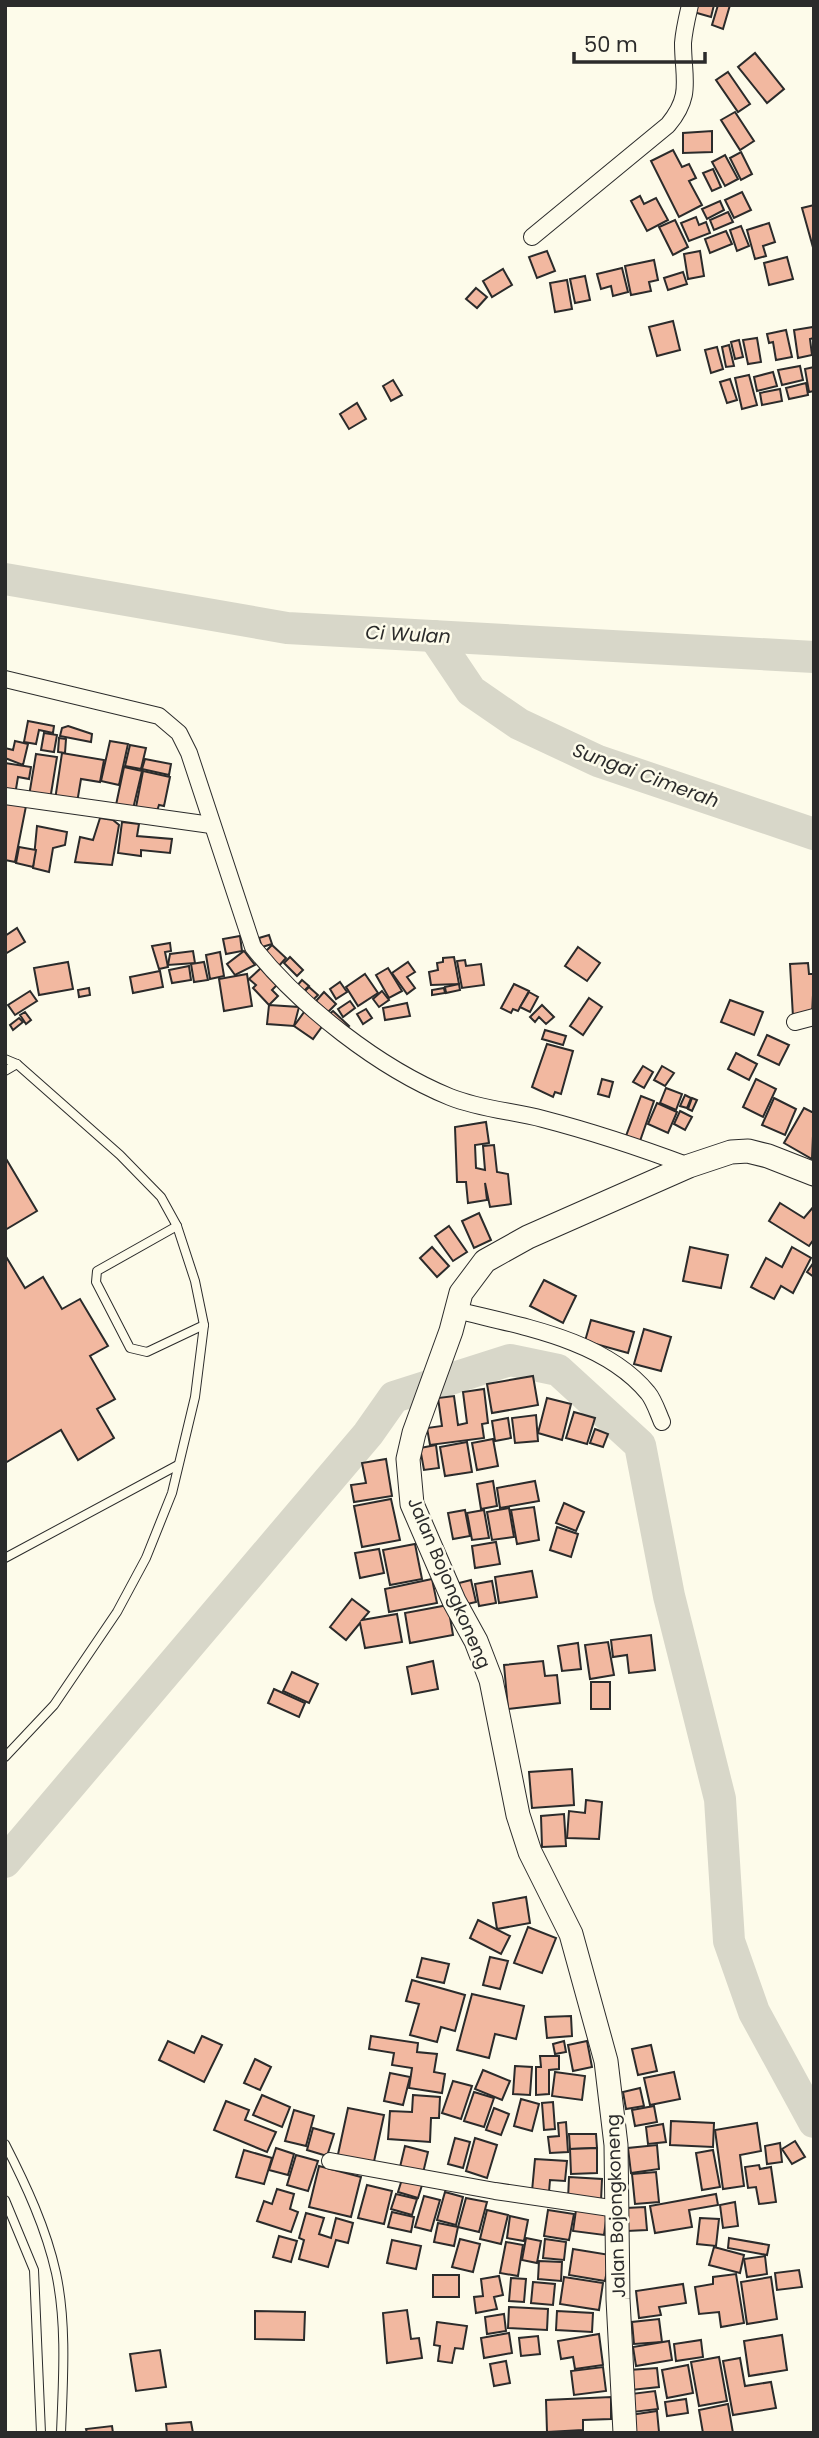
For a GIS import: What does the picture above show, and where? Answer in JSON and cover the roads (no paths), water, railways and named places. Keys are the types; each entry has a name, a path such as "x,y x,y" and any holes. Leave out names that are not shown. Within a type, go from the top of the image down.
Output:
{"main road":[{"name":"Jalan Bojongkoneng","path":"625,2433 614,2115 606,2061 571,1934 530,1852 518,1815 491,1680 412,1504 408,1458 461,1293 470,1278 494,1255 528,1237 690,1166 731,1152 748,1152 814,1174"}],"street":[{"path":"532,237 668,125 681,110 685,98 684,29 690,5"},
{"path":"5,678 159,716 178,733 189,753 253,947 273,972 297,995 363,1047 400,1072 450,1097 606,1136 690,1166"},
{"path":"5,796 212,825"},
{"path":"795,1022 814,1017"},
{"path":"454,1321 545,1334 580,1346 607,1360 650,1394 662,1422"},
{"path":"330,2161 495,2191 617,2209"}],"lane":[{"path":"5,1059 16,1064 120,1155 162,1197 177,1226 195,1281 204,1325 195,1397 172,1493 146,1558 117,1612 54,1705 5,1757"},
{"path":"5,1071 16,1064"},
{"path":"177,1226 108,1263 97,1271 96,1282 130,1348 138,1352 147,1352 204,1325"},
{"path":"5,1558 178,1465"},
{"path":"5,2144 27,2187 56,2274 61,2323 61,2433"},
{"path":"5,2200 34,2270 41,2433"}],"waterway":[{"name":"Ci Wulan","path":"5,579 287,628 814,657"},
{"name":"Sungai Cimerah","path":"434,636 471,691 519,724 598,761 814,834"},
{"path":"5,1862 368,1434 394,1397 510,1360 558,1370 640,1445 669,1596 720,1799 729,1941 754,2012 814,2122"}]}
